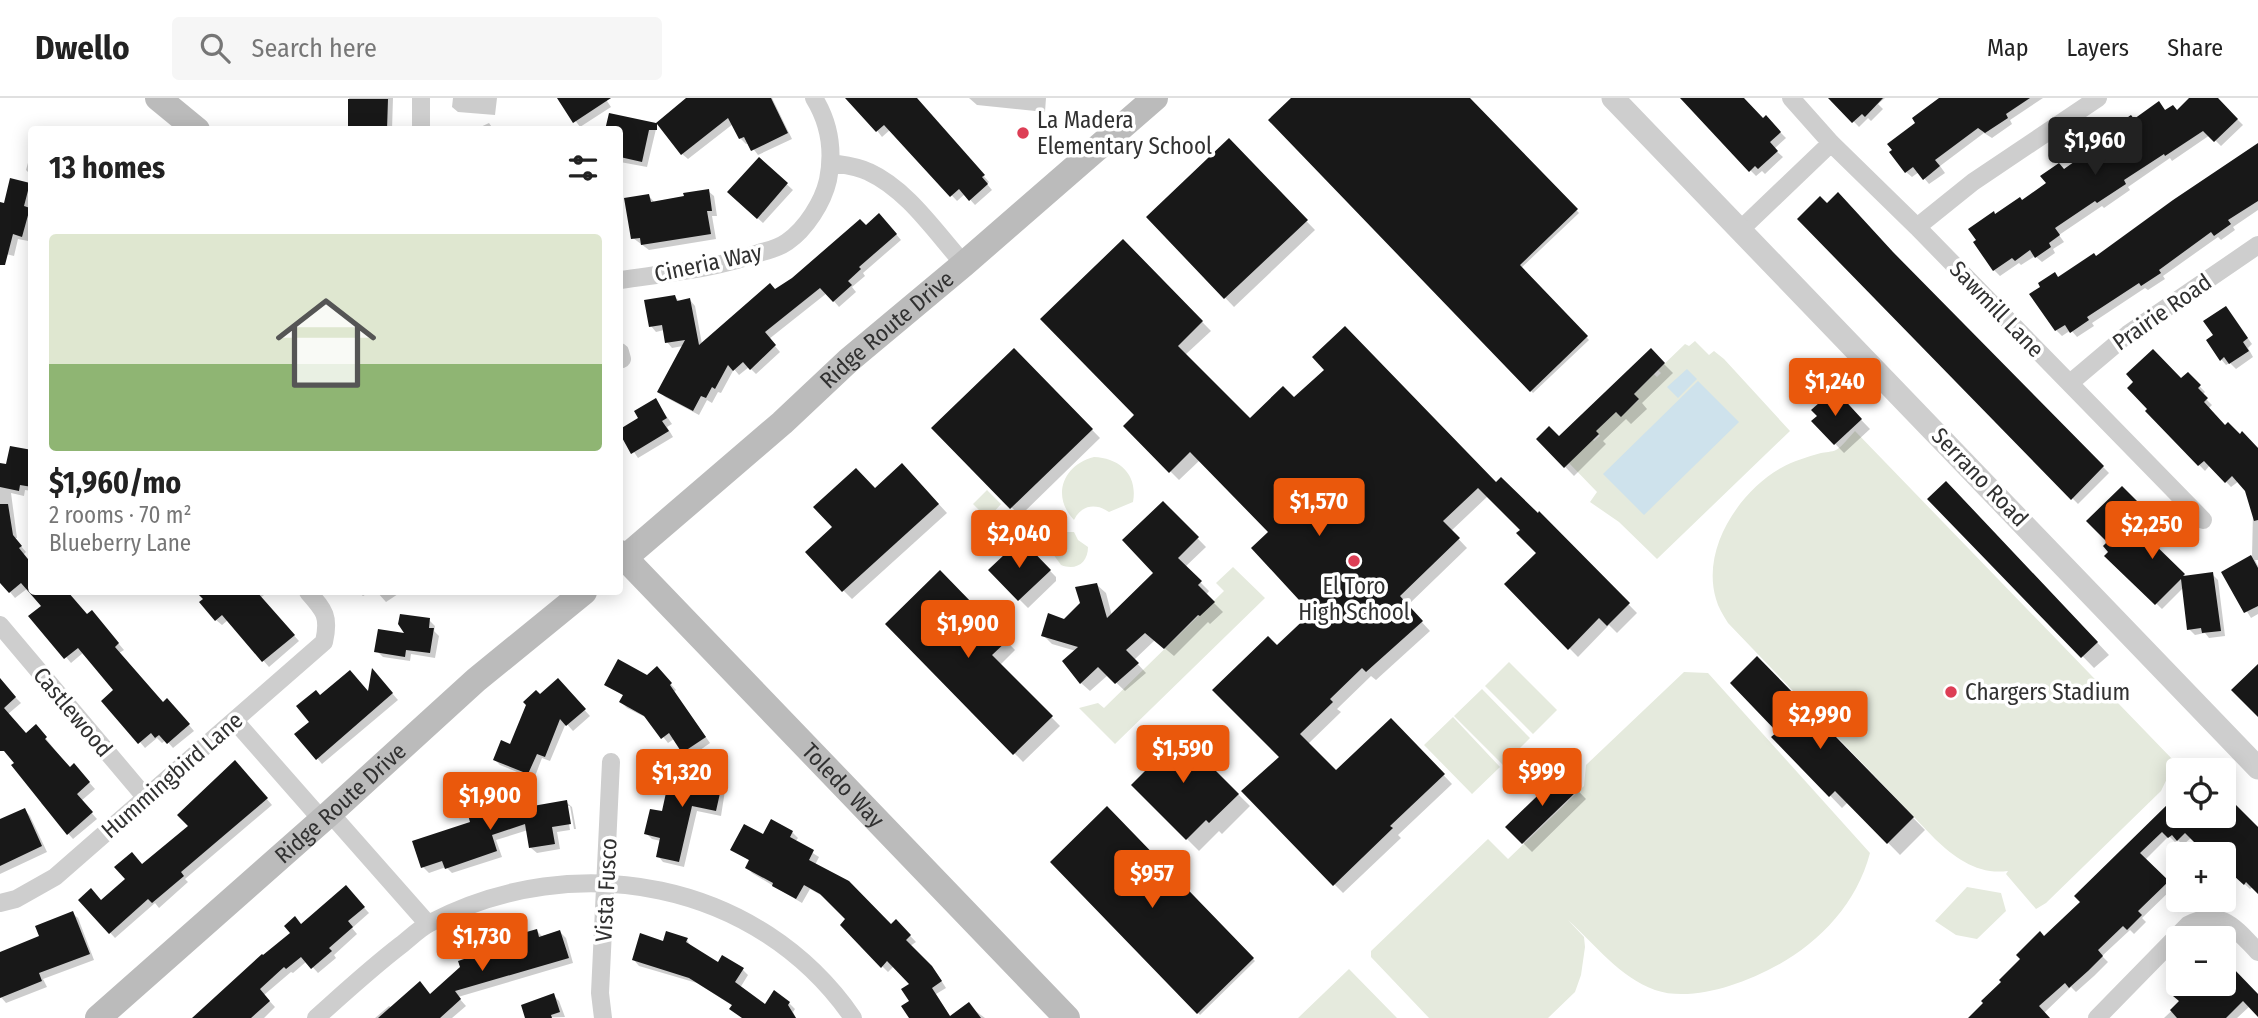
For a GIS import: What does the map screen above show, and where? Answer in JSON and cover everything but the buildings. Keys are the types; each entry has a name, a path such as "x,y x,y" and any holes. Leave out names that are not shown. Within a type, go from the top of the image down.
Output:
{"main road":[{"path":"159,98 192,126"},
{"name":"Ridge Route Drive","path":"623,556 782,423 849,360 1155,98"},
{"name":"Toledo Way","path":"623,560 1067,1018"},
{"name":"Ridge Route Drive","path":"98,1018 476,680 580,595"}],"street":[{"path":"421,98 421,126"},
{"name":"Cineria Way","path":"623,280 700,268 753,256 786,243 798,232 825,191 831,163 832,149 827,122 814,98"},
{"name":"Serrano Road","path":"1612,98 2258,768"},
{"name":"Sawmill Lane","path":"1791,98 1831,144 1917,227 2203,520"},
{"path":"1917,227 1973,182 2098,98"},
{"path":"1739,231 1831,144"},
{"path":"831,163 857,167 883,180 911,205 964,264"},
{"name":"Prairie Road","path":"2070,383 2128,334 2258,245"},
{"name":"Hummingbird Lane","path":"0,903 16,899 55,877 324,642 326,614 310,595"},
{"name":"Castlewood","path":"0,625 146,798"},
{"path":"235,722 428,924"},
{"name":"Vista Fusco","path":"603,1018 600,993 611,762"},
{"path":"316,1018 428,924 461,908 498,897 577,883 677,893 749,922 796,955 837,993 853,1018"},
{"path":"2098,1018 2188,925 2199,919 2220,919 2234,928 2258,952"}],"shaded area":[{"path":"1695,341 1709,355 1714,351 1724,359 1790,431 1657,559 1619,522 1590,502 1597,492 1569,463 1590,437 1594,441 1600,436 1596,431 1616,412 1621,416 1639,400 1634,394 1654,374 1657,377 1661,373 1658,370 1685,344 1689,346"},
{"name":"Chargers Stadium","path":"1855,431 2171,758 2166,758 2166,781 2161,791 2046,903 2036,909 2006,874 2008,871 1997,872 1968,864 1935,839 1728,623 1718,605 1713,580 1714,561 1727,524 1738,507 1766,478 1781,468 1836,450"},
{"path":"1094,457 1112,461 1125,470 1133,484 1133,502 1109,512 1099,507 1089,507 1081,511 1074,520 1063,501 1064,482 1075,467"},
{"path":"987,490 1001,504 993,513 984,515 973,504"},
{"path":"1066,532 1074,532 1078,540 1088,547 1083,561 1072,567 1061,565 1053,554 1055,540"},
{"path":"1233,567 1265,598 1115,744 1079,708 1098,703 1104,708 1224,591 1216,583"},
{"path":"1509,662 1557,710 1533,734 1485,686"},
{"path":"1684,672 1708,673 1870,853 1849,900 1817,938 1776,966 1729,986 1692,994 1655,990 1630,977 1608,960 1568,920 1584,937 1581,975 1575,992 1548,1018 1429,1018 1371,957 1371,951 1488,839 1508,859 1584,786 1586,765"},
{"path":"1482,689 1530,738 1503,765 1454,716"},
{"path":"1453,717 1500,767 1472,794 1424,745"},
{"path":"1967,887 2001,893 2006,911 1977,939 1956,935 1935,921"},
{"path":"1349,969 1397,1018 1298,1018"}],"water":[{"path":"1687,369 1697,379 1678,398 1667,387"},
{"path":"1698,381 1739,422 1644,515 1603,474"}],"place":[{"name":"La Madera Elementary School","path":"1023,133"},
{"name":"El Toro High School","path":"1354,561"},
{"name":"Chargers Stadium","path":"1951,692"}]}
